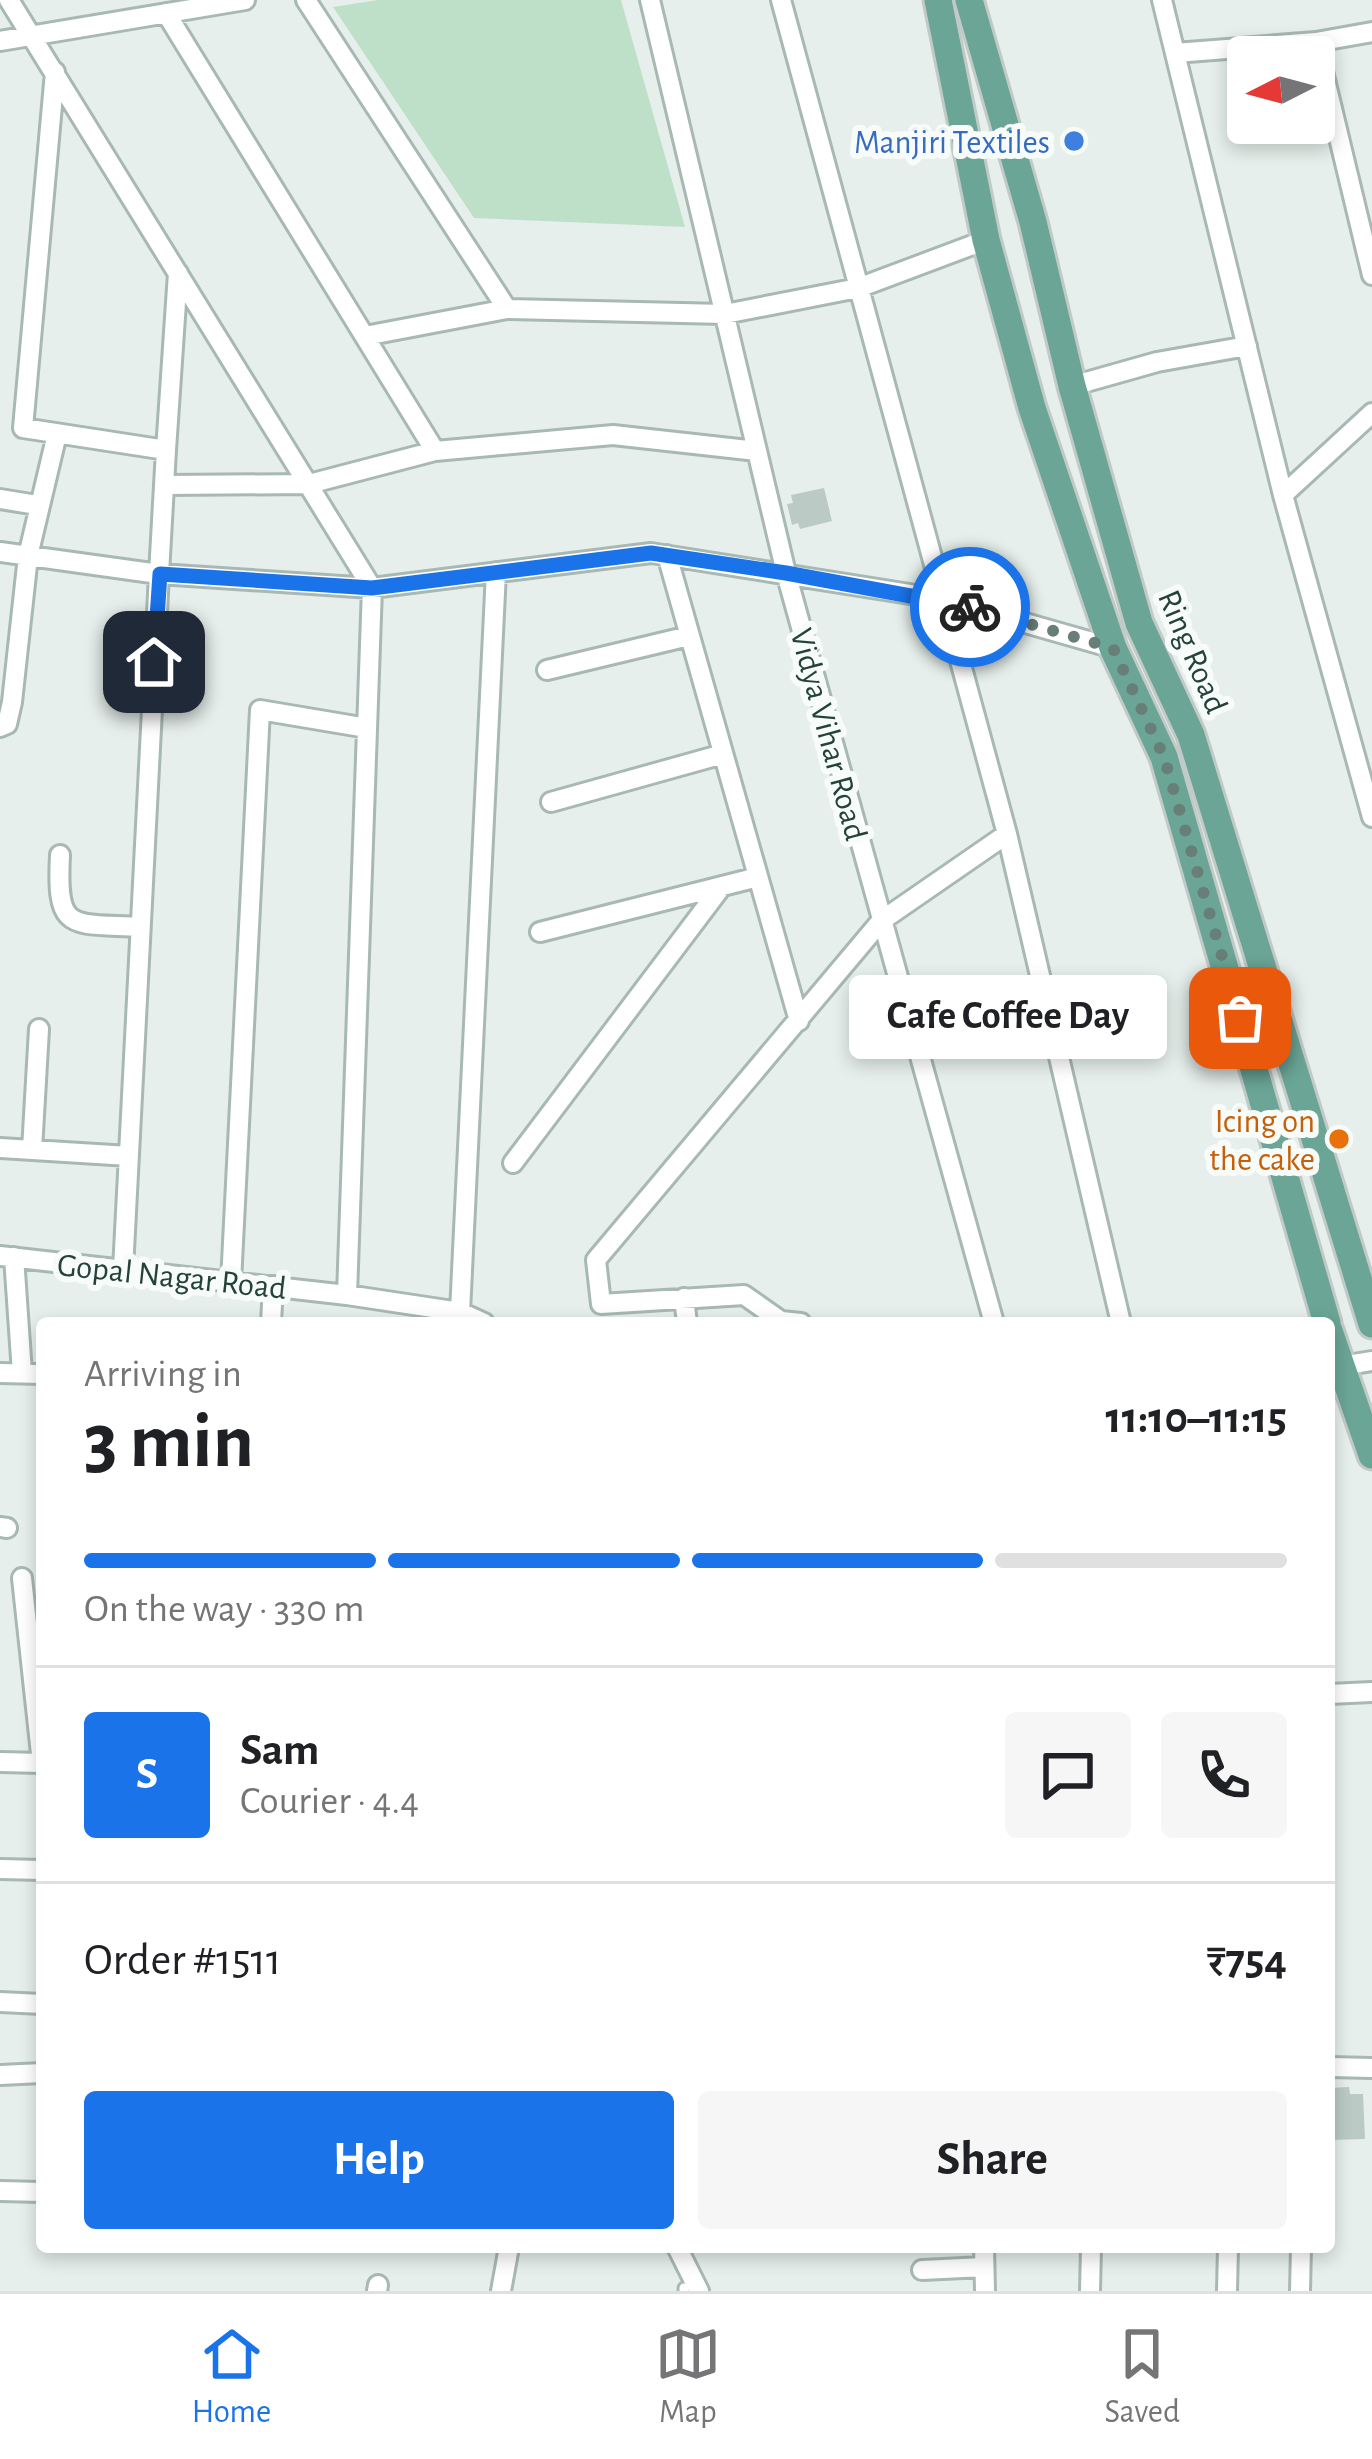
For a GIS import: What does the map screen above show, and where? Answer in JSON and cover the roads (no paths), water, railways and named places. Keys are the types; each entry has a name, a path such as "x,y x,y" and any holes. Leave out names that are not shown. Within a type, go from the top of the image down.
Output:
{"main road":[{"path":"938,0 986,240 1032,408 1113,648 1164,757 1325,1317"},
{"name":"Ring Road","path":"969,0 1138,622 1192,735 1372,1324"},
{"path":"1335,1369 1372,1455"}],"street":[{"path":"9,0 372,588 347,1295"},
{"path":"0,41 245,0"},
{"path":"306,0 507,309"},
{"name":"Vidya Vihar Road","path":"650,0 786,573 992,1317"},
{"path":"781,0 1007,833 1120,1317"},
{"path":"1162,0 1283,495 1372,817"},
{"path":"166,13 435,451"},
{"path":"1335,39 1372,32"},
{"path":"1175,53 1227,49"},
{"path":"23,428 55,72"},
{"path":"1335,121 1372,275"},
{"path":"365,336 507,309 725,314 858,288 986,240"},
{"path":"123,1270 178,273"},
{"path":"1072,386 1157,362 1246,346"},
{"path":"1283,495 1372,413"},
{"path":"0,424 166,450"},
{"path":"0,727 7,724 12,702 28,556 57,434"},
{"path":"164,484 309,484 435,451 613,435 758,451"},
{"path":"0,499 38,505"},
{"path":"0,552 160,574 372,588 651,553 941,599 1113,648"},
{"path":"667,555 799,1021"},
{"path":"460,1312 496,572"},
{"path":"547,670 689,635"},
{"path":"231,1282 260,710 367,728"},
{"path":"551,802 723,754"},
{"path":"780,1317 744,1295 684,1298 602,1313 596,1260 881,921 1007,833"},
{"path":"60,855 58,901 64,914 79,923 140,927"},
{"path":"540,932 758,877"},
{"path":"513,1162 722,886"},
{"path":"32,1150 39,1029"},
{"path":"0,1148 129,1156"},
{"path":"0,1373 32,1373 7,1257"},
{"name":"Gopal Nagar Road","path":"7,1257 347,1295 471,1317"},
{"path":"271,1317 273,1286"},
{"path":"684,1298 686,1317"},
{"path":"1335,1367 1372,1361"},
{"path":"22,1578 36,1708"},
{"path":"1335,1694 1372,1692"},
{"path":"0,1762 36,1763"},
{"path":"0,1869 36,1870"},
{"path":"0,2002 36,2004"},
{"path":"1335,2067 1372,2068"},
{"path":"0,2075 36,2073"},
{"path":"0,2191 36,2192"},
{"path":"501,2291 508,2253"},
{"path":"678,2253 687,2289"},
{"path":"1090,2291 1091,2253"},
{"path":"1227,2291 1228,2253"},
{"path":"1300,2253 1300,2291"},
{"path":"922,2270 984,2257 985,2291"}],"place":[{"name":"Manjiri Textiles","path":"1074,141"},
{"name":"Cafe Coffee Day","path":"1240,1018"},
{"name":"Icing on the cake","path":"1339,1139"}]}
